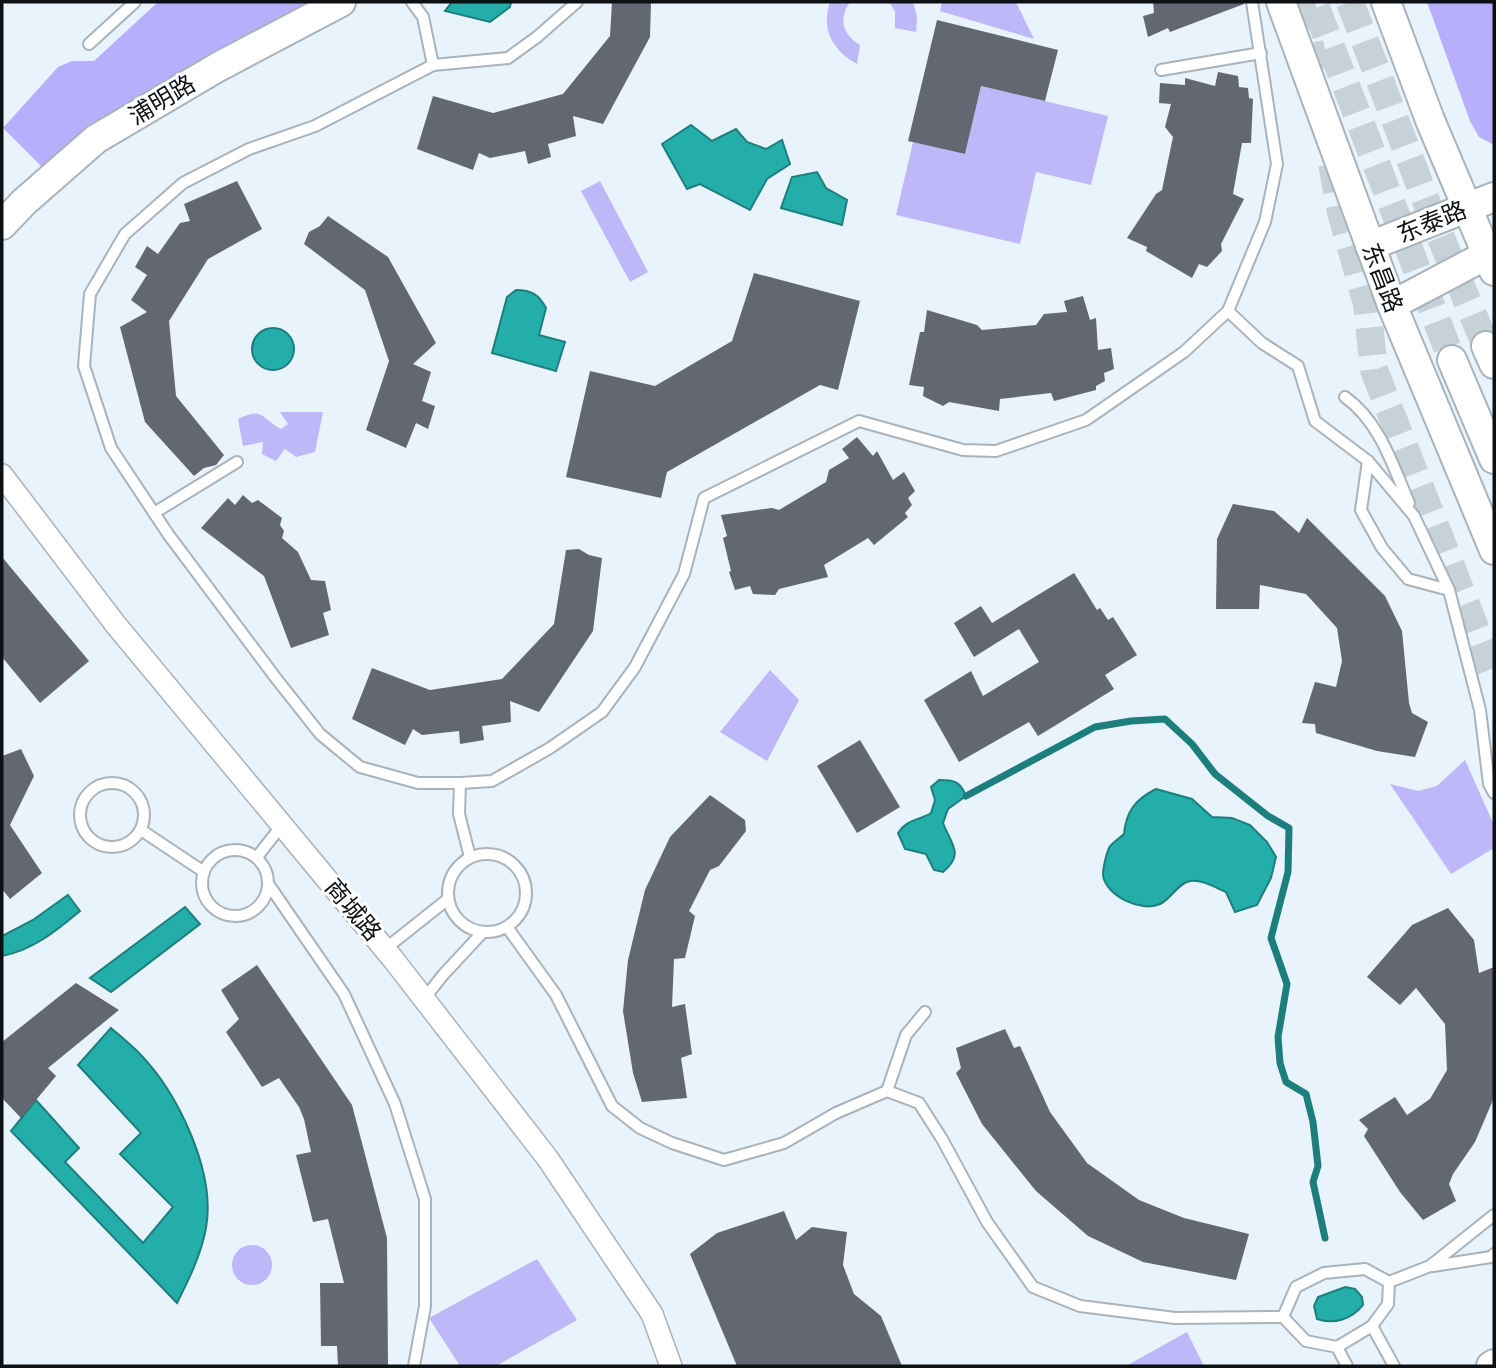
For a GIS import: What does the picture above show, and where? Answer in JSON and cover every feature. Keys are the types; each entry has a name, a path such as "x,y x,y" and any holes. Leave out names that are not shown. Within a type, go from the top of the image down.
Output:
{"main road":[{"name":"浦明路","path":"2,225 24,202 96,139 218,67 341,2"},
{"name":"东昌路","path":"1281,2 1392,305 1494,550"},
{"path":"1386,2 1466,209 1492,258"},
{"name":"东泰路","path":"1370,246 1494,197"},
{"name":"东泰路","path":"1392,305 1492,258"},
{"path":"1452,360 1494,459"}],"street":[{"name":"商城路","path":"2,475 116,625 385,949 548,1159 652,1314 671,1366"}],"lane":[{"path":"89,44 135,2"},
{"path":"412,2 424,18 433,65"},
{"path":"577,2 508,58 433,65 315,126 249,149 183,183 125,233 90,295 84,366 111,448 154,513 320,734 360,767 418,783 492,781 550,748 602,712 635,667 684,574 704,498 859,421 963,450 996,451 1086,420 1184,352 1228,311 1265,222 1277,164 1252,2"},
{"path":"1161,70 1261,53"},
{"path":"1228,311 1262,343 1298,366 1315,421 1368,461 1414,516"},
{"path":"1345,397 1360,408 1381,439 1449,590 1480,710 1489,784 1494,793"},
{"path":"154,513 237,461"},
{"path":"1368,461 1361,510 1382,548 1408,579 1449,590"},
{"path":"117,783 126,786 141,800 144,810 141,830 134,839 125,844 104,846 86,833 80,813 83,802 97,787 117,783"},
{"path":"460,783 459,814 470,857"},
{"path":"257,858 282,825"},
{"path":"141,830 204,872"},
{"path":"228,850 248,852 257,858 268,875 266,896 260,906 240,916 218,911 204,894 202,883 210,862 228,850"},
{"path":"483,853 496,854 518,869 525,881 527,894 524,907 517,919 507,927 482,933 460,922 452,912 448,887 459,864 470,857 483,853"},
{"path":"268,885 344,994 395,1104 425,1199 425,1306 414,1366"},
{"path":"385,949 448,900"},
{"path":"507,927 556,995 612,1106 640,1128 672,1143 724,1160 783,1143 836,1113 887,1091 919,1103 942,1139 987,1222 1033,1287 1080,1306 1175,1318 1283,1317 1306,1341 1337,1347 1372,1326 1388,1304 1389,1282"},
{"path":"424,999 482,933"},
{"path":"887,1091 906,1035 925,1012"},
{"path":"1430,1266 1494,1215"},
{"path":"1283,1317 1296,1287 1324,1273 1365,1269 1389,1282 1430,1266 1491,1258 1494,1254"},
{"path":"1372,1326 1394,1366"},
{"path":"1337,1347 1346,1366"}],"shaded area":[{"path":"158,2 313,2 45,170 3,128 58,67 72,61 94,61"},
{"path":"830,2 850,2 843,20 846,31 860,45 857,64 841,52 831,38 827,21"},
{"path":"889,2 913,2 917,17 916,32 895,28 895,11"},
{"path":"942,2 1016,2 1034,39 940,11"},
{"path":"1427,2 1494,2 1494,145 1479,137 1470,121"},
{"path":"981,86 1108,116 1091,185 1036,172 1020,244 896,215 913,142 965,154"},
{"path":"600,181 648,272 630,282 581,191"},
{"path":"280,412 323,412 315,452 296,457 285,449 276,461 262,454 263,442 243,446 238,419 257,414 281,429 288,424"},
{"path":"770,670 799,700 767,761 720,732"},
{"path":"1465,760 1494,825 1494,848 1451,874 1390,784 1418,791 1437,786"},
{"path":"252,1245 260,1246 266,1251 271,1257 271,1273 266,1279 260,1284 252,1285 244,1284 238,1279 233,1273 232,1265 233,1257 238,1251 244,1246"},
{"path":"537,1259 577,1320 496,1366 460,1366 429,1318"},
{"path":"1187,1332 1204,1366 1126,1366"}],"water":[{"path":"452,2 511,2 510,7 490,22 445,11"},
{"path":"691,125 712,141 736,129 747,142 766,149 782,140 790,164 767,179 750,210 700,184 687,189 662,144"},
{"path":"817,172 826,188 847,200 842,225 781,208 792,177"},
{"path":"516,290 534,294 546,308 539,335 565,342 556,371 492,353 507,297"},
{"path":"273,328 288,334 294,349 288,364 273,370 258,364 252,349 258,334"},
{"path":"939,780 956,782 966,796 948,809 943,823 955,854 950,866 943,872 934,870 926,854 905,849 898,833 909,823 931,813 935,800 931,787"},
{"path":"1156,789 1192,799 1212,817 1232,818 1250,825 1267,842 1276,857 1271,878 1257,905 1235,912 1226,892 1195,881 1185,883 1164,902 1152,906 1134,904 1110,889 1103,875 1109,848 1124,834 1133,807"},
{"path":"68,895 80,911 34,944 2,956 2,936 33,920"},
{"path":"185,907 200,924 111,992 90,978"},
{"path":"111,1028 139,1053 167,1089 191,1134 205,1183 208,1206 204,1238 177,1303 11,1131 36,1100 79,1148 65,1162 143,1243 173,1207 120,1154 141,1133 78,1065"},
{"path":"1345,1287 1355,1289 1362,1297 1363,1305 1354,1314 1342,1319 1317,1319 1314,1306 1318,1297"}],"building":[{"path":"612,2 651,2 650,37 603,124 573,116 576,136 548,144 551,157 528,164 525,151 490,158 479,153 473,170 417,149 433,96 493,113 563,94 610,36"},
{"path":"1153,2 1244,4 1170,32 1168,28 1148,37 1143,16 1154,13"},
{"path":"937,20 1058,50 1045,101 981,86 965,154 908,141"},
{"path":"1218,72 1238,76 1239,87 1248,88 1249,98 1253,99 1251,143 1242,143 1233,194 1244,199 1221,244 1222,251 1207,267 1199,264 1192,278 1146,251 1147,247 1127,238 1156,194 1162,190 1173,137 1165,127 1171,104 1159,103 1160,83 1185,85 1185,78 1215,86"},
{"path":"237,181 262,229 208,259 169,321 176,396 224,455 216,465 204,468 194,476 145,422 120,327 147,312 131,300 147,275 135,267 147,246 158,254 180,223 190,221 184,204"},
{"path":"328,216 388,257 436,343 413,364 431,372 422,401 435,406 428,429 416,423 406,448 366,430 389,361 365,290 304,244 309,232 320,226"},
{"path":"754,273 860,301 838,390 820,385 667,472 661,498 566,477 590,371 655,386 732,341"},
{"path":"1083,296 1090,320 1096,318 1098,350 1111,348 1114,369 1104,373 1105,381 1096,386 1096,390 1054,401 1051,393 1000,399 999,411 949,402 943,406 923,396 924,387 909,385 920,332 924,332 927,310 977,325 982,330 1036,325 1044,314 1067,312 1064,301"},
{"path":"857,437 873,456 877,451 893,480 904,472 915,491 908,498 912,505 905,513 908,517 874,545 868,538 824,565 828,577 779,589 775,595 753,594 750,586 735,590 729,572 731,571 723,538 727,536 721,515 772,508 779,510 826,482 829,470 849,458 842,449"},
{"path":"243,495 252,503 258,500 282,518 282,538 298,552 311,580 325,581 331,610 323,613 329,635 291,648 264,576 201,528 228,498 235,505"},
{"path":"1233,504 1274,511 1299,533 1307,518 1385,596 1402,631 1412,713 1428,722 1415,757 1377,751 1316,733 1315,724 1302,723 1315,682 1336,687 1342,661 1337,628 1306,594 1260,585 1259,609 1216,609 1217,539"},
{"path":"579,549 602,558 593,631 539,712 510,701 511,722 482,726 484,740 460,744 459,731 422,735 413,729 405,745 352,719 372,668 430,690 502,679 554,624 566,550"},
{"path":"2,557 89,661 40,703 2,657"},
{"path":"1074,573 1097,610 1100,608 1108,620 1113,617 1137,655 1105,675 1114,689 1038,736 1029,722 959,762 924,700 971,671 983,696 1039,662 1019,629 974,657 954,623 981,606 992,623"},
{"path":"860,740 900,807 857,833 817,766"},
{"path":"21,749 34,776 10,825 42,873 10,899 2,889 2,756"},
{"path":"710,795 745,820 746,831 719,866 710,870 689,911 695,916 685,958 674,959 672,1007 685,1004 692,1054 681,1058 687,1098 642,1102 633,1073 623,1011 628,960 645,890 670,837"},
{"path":"1448,908 1474,940 1479,973 1494,967 1494,1089 1493,1100 1475,1142 1449,1184 1456,1201 1423,1220 1400,1192 1364,1136 1368,1129 1359,1120 1395,1097 1407,1115 1430,1099 1447,1070 1445,1024 1416,988 1400,1005 1367,977 1412,925"},
{"path":"257,965 352,1105 387,1238 388,1366 338,1366 337,1346 321,1346 320,1283 344,1283 328,1219 313,1222 296,1155 311,1152 304,1119 279,1078 262,1087 226,1032 239,1019 221,990"},
{"path":"76,983 119,1010 48,1068 56,1076 21,1118 2,1098 2,1042"},
{"path":"1005,1029 1014,1048 1020,1046 1050,1112 1087,1163 1139,1200 1184,1218 1249,1234 1236,1280 1143,1262 1088,1236 1036,1191 982,1124 956,1073 961,1068 956,1048"},
{"path":"784,1211 796,1240 812,1227 847,1232 843,1265 854,1294 881,1316 902,1366 737,1366 690,1254 717,1233"}],"waterway":[{"path":"966,796 1095,727 1165,719 1192,744 1215,774 1268,816 1289,828 1288,872 1271,938 1287,984 1278,1037 1280,1063 1286,1082 1306,1094 1313,1122 1318,1166 1313,1182 1325,1238"}],"tunnel":[{"path":"1301,2 1316,75"},
{"path":"1350,2 1431,214 1486,346"},
{"path":"1316,8 1452,360"},
{"path":"1332,164 1341,212 1367,304 1374,370 1494,676"}]}
